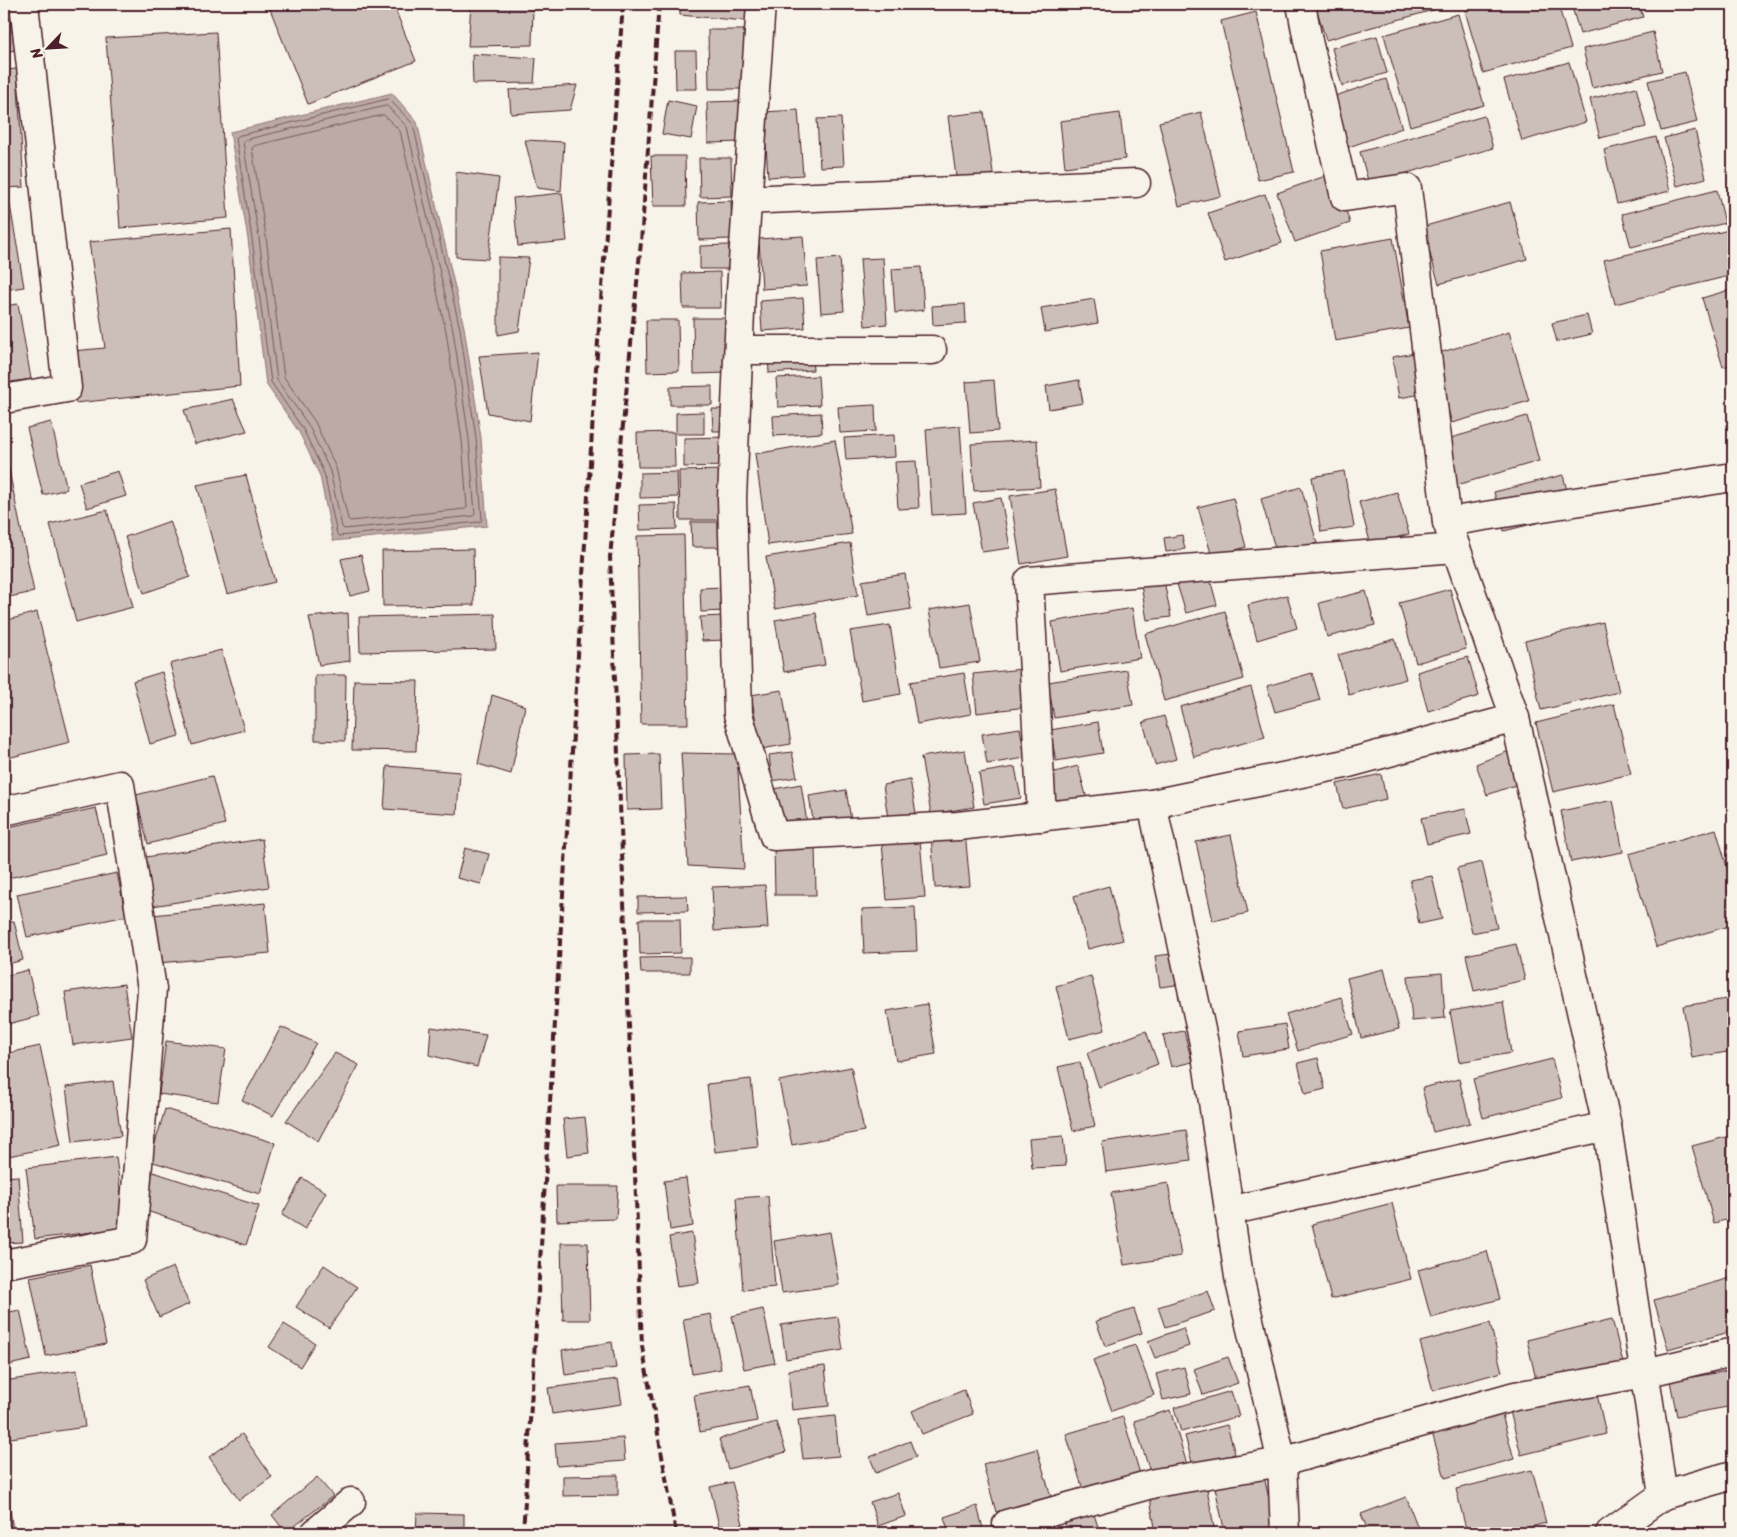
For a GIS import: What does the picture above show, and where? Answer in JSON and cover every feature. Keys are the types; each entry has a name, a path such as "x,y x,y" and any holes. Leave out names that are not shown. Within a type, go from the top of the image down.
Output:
{"street":[{"path":"4,399 67,388 24,4"},
{"path":"761,4 741,290 732,498 738,714 774,836 958,826 1152,804 1345,764 1515,718"},
{"path":"1301,4 1345,197 1407,188 1446,522 1515,718 1607,1126 1663,1495"},
{"path":"747,200 1136,183"},
{"path":"739,350 932,350"},
{"path":"1446,522 1733,477"},
{"path":"1042,817 1029,580 1456,548"},
{"path":"4,811 120,785 152,989 132,1240 4,1264"},
{"path":"1152,804 1205,1048 1238,1277 1282,1462 1285,1533"},
{"path":"1229,1211 1607,1126"},
{"path":"1007,1524 1156,1483 1282,1462 1515,1396 1645,1373 1733,1352"},
{"path":"1610,1533 1663,1495 1733,1475"},
{"path":"314,1533 352,1502"}],"water":[{"path":"392,93 417,122 464,327 481,438 487,526 333,541 320,476 299,432 266,384 248,239 230,132"}],"building":[{"path":"4,4 7,4 15,50 4,52"},
{"path":"268,4 393,4 416,61 308,104"},
{"path":"471,4 533,4 532,45 468,46"},
{"path":"680,4 748,4 745,21 680,15"},
{"path":"1315,4 1451,4 1451,5 1326,40"},
{"path":"1489,4 1558,4 1571,48 1483,73 1465,11"},
{"path":"1571,4 1639,4 1643,17 1580,34"},
{"path":"1256,12 1294,172 1258,180 1221,21"},
{"path":"1458,14 1484,105 1410,126 1384,35"},
{"path":"708,30 744,30 745,89 709,89"},
{"path":"216,32 228,218 120,228 106,38"},
{"path":"1653,32 1662,71 1592,88 1583,49"},
{"path":"1377,36 1387,73 1342,86 1332,48"},
{"path":"675,51 696,51 697,89 676,89"},
{"path":"472,54 536,58 534,83 473,84"},
{"path":"1569,62 1586,122 1522,141 1504,80"},
{"path":"17,69 24,187 4,188 4,70"},
{"path":"1685,72 1697,122 1661,131 1648,81"},
{"path":"1386,79 1402,128 1346,148 1329,98"},
{"path":"577,85 570,110 511,114 509,90"},
{"path":"1636,87 1646,127 1600,138 1590,99"},
{"path":"668,100 697,106 691,139 662,134"},
{"path":"741,101 742,142 708,143 707,102"},
{"path":"798,110 803,175 768,177 764,112"},
{"path":"984,112 994,179 957,184 948,116"},
{"path":"1201,112 1221,196 1179,206 1159,122"},
{"path":"1120,113 1125,159 1065,167 1060,121"},
{"path":"1484,116 1493,148 1369,184 1360,152"},
{"path":"841,118 844,166 820,167 817,119"},
{"path":"1695,130 1706,178 1677,186 1664,138"},
{"path":"1656,137 1670,191 1617,204 1604,150"},
{"path":"525,140 564,142 561,191 537,188"},
{"path":"651,156 685,156 686,206 653,206"},
{"path":"699,158 731,158 732,196 700,197"},
{"path":"456,172 499,178 488,259 456,257"},
{"path":"1334,173 1350,223 1295,242 1277,193"},
{"path":"1717,190 1725,223 1631,247 1622,214"},
{"path":"562,193 567,241 518,246 513,198"},
{"path":"1265,194 1282,243 1225,262 1208,213"},
{"path":"4,199 9,199 24,287 4,290"},
{"path":"731,201 732,239 699,240 698,202"},
{"path":"1510,202 1527,259 1439,284 1422,227"},
{"path":"231,229 240,386 75,403 72,351 105,348 89,242"},
{"path":"1733,229 1733,275 1615,304 1604,260"},
{"path":"803,236 807,286 762,289 759,239"},
{"path":"1393,238 1409,328 1335,341 1320,251"},
{"path":"729,245 730,269 700,269 700,246"},
{"path":"498,257 529,258 519,331 498,335"},
{"path":"840,258 844,311 821,313 817,260"},
{"path":"883,258 887,324 865,326 860,259"},
{"path":"921,267 924,310 895,313 892,269"},
{"path":"720,272 721,308 683,308 682,273"},
{"path":"1733,289 1733,364 1723,367 1702,298"},
{"path":"803,298 805,328 762,331 760,301"},
{"path":"1094,299 1098,323 1045,332 1041,308"},
{"path":"18,304 31,379 4,383 4,306"},
{"path":"965,304 966,323 933,325 932,306"},
{"path":"1587,315 1592,334 1557,342 1552,323"},
{"path":"693,318 726,318 727,373 694,374"},
{"path":"646,320 678,320 679,371 647,372"},
{"path":"1509,332 1529,401 1452,423 1432,355"},
{"path":"538,352 530,421 488,413 479,356"},
{"path":"811,352 813,370 769,373 768,355"},
{"path":"1415,353 1422,394 1399,398 1392,357"},
{"path":"818,376 820,405 778,407 776,378"},
{"path":"994,380 998,431 970,433 966,382"},
{"path":"1079,380 1083,403 1049,409 1046,386"},
{"path":"712,386 712,405 670,405 670,387"},
{"path":"233,399 247,431 195,444 184,410"},
{"path":"875,405 876,431 840,433 838,407"},
{"path":"712,409 724,409 725,431 713,431"},
{"path":"704,412 704,434 676,434 676,413"},
{"path":"821,413 822,433 774,436 773,416"},
{"path":"1527,416 1539,461 1457,485 1444,440"},
{"path":"51,422 67,489 43,495 27,428"},
{"path":"960,426 966,513 932,515 926,429"},
{"path":"674,432 675,467 638,467 637,433"},
{"path":"894,435 895,457 846,460 844,438"},
{"path":"726,437 727,466 684,467 684,438"},
{"path":"835,440 852,534 768,545 755,454"},
{"path":"1037,440 1040,487 974,491 971,444"},
{"path":"4,456 6,456 34,592 4,598"},
{"path":"916,461 919,508 898,509 895,462"},
{"path":"725,470 726,520 680,520 679,471"},
{"path":"118,471 126,496 87,508 79,483"},
{"path":"1344,471 1354,527 1321,532 1312,477"},
{"path":"677,472 678,497 640,498 640,473"},
{"path":"246,475 275,582 227,594 197,485"},
{"path":"1563,475 1573,514 1504,531 1494,492"},
{"path":"1301,487 1317,543 1277,555 1261,499"},
{"path":"1055,489 1067,556 1021,564 1010,496"},
{"path":"1397,492 1409,534 1371,545 1359,502"},
{"path":"1001,498 1010,548 982,552 973,503"},
{"path":"1233,498 1246,547 1212,557 1198,507"},
{"path":"676,504 677,529 640,530 639,505"},
{"path":"107,510 133,607 76,622 50,524"},
{"path":"170,521 190,577 144,593 125,537"},
{"path":"691,522 728,522 729,547 692,547"},
{"path":"684,535 688,724 641,724 637,536"},
{"path":"1182,535 1185,549 1166,552 1164,538"},
{"path":"850,543 858,595 775,609 766,557"},
{"path":"473,549 474,605 383,606 382,551"},
{"path":"361,555 370,591 350,596 341,559"},
{"path":"905,574 911,609 868,616 862,581"},
{"path":"1209,575 1217,605 1186,613 1177,584"},
{"path":"1164,581 1171,617 1147,620 1141,585"},
{"path":"724,587 726,611 701,612 700,588"},
{"path":"1450,589 1466,649 1416,663 1399,603"},
{"path":"1366,591 1375,625 1327,637 1319,603"},
{"path":"1287,595 1297,628 1257,640 1248,605"},
{"path":"970,603 980,662 939,668 929,610"},
{"path":"1132,608 1140,658 1060,671 1052,622"},
{"path":"1225,611 1244,679 1164,701 1145,634"},
{"path":"37,612 70,742 4,759 4,621"},
{"path":"348,613 350,661 319,665 309,617"},
{"path":"816,613 825,665 784,672 775,620"},
{"path":"495,614 496,649 360,652 359,617"},
{"path":"724,616 726,640 702,641 700,617"},
{"path":"1603,622 1619,692 1541,710 1525,641"},
{"path":"890,625 901,694 862,701 850,631"},
{"path":"1395,639 1406,679 1349,695 1338,655"},
{"path":"221,650 244,730 192,745 170,664"},
{"path":"1468,657 1479,696 1428,711 1417,672"},
{"path":"1022,669 1026,707 977,713 973,674"},
{"path":"1127,670 1133,705 1054,718 1048,682"},
{"path":"162,672 179,736 150,744 133,681"},
{"path":"964,673 971,714 917,724 910,682"},
{"path":"1312,673 1320,700 1275,712 1267,686"},
{"path":"315,675 346,675 345,741 315,740"},
{"path":"354,680 418,681 416,751 352,750"},
{"path":"1251,687 1265,737 1194,757 1180,707"},
{"path":"782,690 791,744 761,749 751,695"},
{"path":"492,695 525,706 511,774 478,764"},
{"path":"1614,704 1631,774 1553,792 1536,723"},
{"path":"1164,716 1176,759 1155,765 1143,722"},
{"path":"1098,722 1103,753 1056,761 1050,730"},
{"path":"1020,728 1025,758 987,764 982,734"},
{"path":"965,750 974,807 931,814 921,757"},
{"path":"1509,751 1521,783 1487,795 1476,764"},
{"path":"792,752 797,777 772,781 769,755"},
{"path":"681,753 737,754 744,869 688,866"},
{"path":"659,754 661,809 627,810 626,755"},
{"path":"387,766 460,772 457,814 384,809"},
{"path":"1078,766 1087,799 1057,808 1047,774"},
{"path":"1015,767 1021,798 984,804 979,773"},
{"path":"1381,774 1386,799 1343,809 1337,784"},
{"path":"212,776 225,824 148,844 136,795"},
{"path":"910,780 916,813 888,818 883,785"},
{"path":"801,784 807,823 780,827 774,789"},
{"path":"846,790 851,820 814,826 809,796"},
{"path":"1613,800 1623,852 1571,862 1561,811"},
{"path":"96,808 107,855 4,879 4,828"},
{"path":"1465,809 1471,834 1427,844 1421,818"},
{"path":"1716,829 1733,887 1733,925 1656,947 1629,854"},
{"path":"965,832 970,886 935,888 931,834"},
{"path":"1231,835 1248,913 1213,921 1196,842"},
{"path":"262,839 269,887 153,906 146,857"},
{"path":"920,840 925,897 887,900 882,843"},
{"path":"815,844 816,895 775,895 774,845"},
{"path":"465,848 489,854 481,884 457,878"},
{"path":"1482,862 1497,928 1472,933 1457,868"},
{"path":"117,873 126,916 27,937 17,894"},
{"path":"1432,876 1442,919 1419,924 1410,880"},
{"path":"765,885 768,928 714,931 712,887"},
{"path":"1109,886 1123,940 1088,949 1074,896"},
{"path":"687,896 688,911 638,912 638,897"},
{"path":"265,903 270,953 158,963 153,915"},
{"path":"915,907 917,951 864,953 862,909"},
{"path":"639,919 680,919 681,953 640,954"},
{"path":"14,921 23,960 4,965 4,923"},
{"path":"1516,944 1525,980 1474,991 1466,955"},
{"path":"1179,953 1183,984 1160,987 1155,956"},
{"path":"690,957 690,973 641,973 640,958"},
{"path":"1384,969 1399,1029 1361,1038 1347,978"},
{"path":"28,970 39,1016 4,1025 4,976"},
{"path":"1442,973 1445,1018 1412,1021 1408,976"},
{"path":"1091,976 1105,1030 1069,1039 1056,986"},
{"path":"124,984 132,1037 73,1045 65,992"},
{"path":"1341,997 1353,1034 1298,1051 1286,1014"},
{"path":"1733,998 1733,1051 1692,1058 1683,1006"},
{"path":"1503,1002 1511,1053 1459,1062 1450,1011"},
{"path":"927,1004 936,1054 896,1061 887,1011"},
{"path":"1285,1024 1289,1049 1243,1056 1239,1031"},
{"path":"281,1027 316,1043 273,1116 242,1100"},
{"path":"431,1027 486,1035 477,1067 429,1055"},
{"path":"1146,1031 1158,1064 1099,1087 1087,1053"},
{"path":"1184,1031 1192,1062 1171,1067 1163,1035"},
{"path":"166,1041 226,1049 218,1102 159,1094"},
{"path":"40,1046 61,1145 4,1157 4,1054"},
{"path":"335,1053 359,1065 318,1141 286,1121"},
{"path":"1318,1058 1325,1089 1305,1094 1298,1063"},
{"path":"1552,1059 1562,1098 1483,1118 1473,1079"},
{"path":"1080,1062 1095,1126 1073,1131 1058,1067"},
{"path":"851,1067 864,1131 792,1145 779,1081"},
{"path":"751,1079 758,1147 715,1152 707,1084"},
{"path":"1459,1079 1470,1123 1433,1132 1422,1088"},
{"path":"113,1081 121,1136 73,1142 66,1087"},
{"path":"165,1109 275,1143 260,1194 150,1161"},
{"path":"585,1117 589,1153 567,1156 563,1119"},
{"path":"1186,1130 1191,1160 1106,1172 1102,1142"},
{"path":"1733,1135 1733,1218 1714,1223 1692,1146"},
{"path":"1063,1136 1066,1166 1032,1168 1029,1139"},
{"path":"116,1157 125,1228 35,1239 26,1168"},
{"path":"153,1172 259,1206 246,1245 141,1209"},
{"path":"18,1176 23,1242 4,1243 4,1177"},
{"path":"302,1178 326,1192 305,1229 282,1215"},
{"path":"686,1178 693,1226 670,1230 664,1181"},
{"path":"1168,1183 1181,1256 1124,1265 1111,1193"},
{"path":"556,1186 618,1186 616,1219 557,1221"},
{"path":"768,1196 775,1287 743,1290 736,1198"},
{"path":"1392,1203 1411,1279 1331,1299 1312,1224"},
{"path":"830,1232 839,1285 782,1293 774,1241"},
{"path":"692,1233 699,1283 677,1286 669,1237"},
{"path":"561,1243 588,1243 590,1320 563,1320"},
{"path":"1487,1251 1500,1299 1431,1318 1418,1270"},
{"path":"90,1265 106,1344 46,1356 30,1277"},
{"path":"324,1265 357,1287 329,1328 296,1307"},
{"path":"173,1267 189,1304 159,1317 143,1280"},
{"path":"1733,1277 1733,1331 1668,1349 1654,1300"},
{"path":"1208,1291 1215,1311 1165,1327 1158,1307"},
{"path":"763,1309 775,1363 744,1369 732,1316"},
{"path":"1134,1309 1142,1333 1105,1346 1096,1321"},
{"path":"20,1310 31,1360 4,1366 4,1313"},
{"path":"711,1314 721,1369 692,1374 683,1319"},
{"path":"838,1317 843,1350 786,1359 781,1325"},
{"path":"1612,1319 1623,1363 1537,1384 1527,1340"},
{"path":"1490,1323 1502,1372 1433,1391 1420,1342"},
{"path":"284,1324 315,1343 300,1367 269,1347"},
{"path":"1183,1328 1189,1346 1155,1358 1148,1341"},
{"path":"612,1342 616,1368 565,1375 562,1350"},
{"path":"1135,1345 1154,1395 1112,1411 1093,1360"},
{"path":"1228,1357 1238,1383 1203,1395 1194,1369"},
{"path":"825,1366 829,1406 792,1410 788,1370"},
{"path":"1184,1367 1191,1394 1163,1400 1156,1374"},
{"path":"77,1370 85,1427 4,1439 4,1381"},
{"path":"1733,1370 1733,1406 1677,1416 1670,1381"},
{"path":"618,1379 622,1404 552,1414 548,1388"},
{"path":"750,1385 757,1421 700,1432 694,1395"},
{"path":"964,1390 973,1414 922,1434 912,1411"},
{"path":"1596,1390 1606,1434 1521,1455 1510,1411"},
{"path":"1231,1391 1239,1416 1181,1432 1174,1408"},
{"path":"1170,1410 1187,1464 1151,1475 1134,1421"},
{"path":"1501,1411 1514,1459 1445,1478 1431,1429"},
{"path":"835,1416 839,1456 803,1459 798,1420"},
{"path":"1123,1417 1140,1474 1083,1490 1066,1434"},
{"path":"776,1422 786,1452 728,1469 719,1439"},
{"path":"1227,1425 1235,1454 1193,1466 1185,1436"},
{"path":"242,1434 272,1477 239,1500 209,1457"},
{"path":"623,1438 625,1461 557,1466 555,1443"},
{"path":"910,1441 916,1457 876,1473 870,1457"},
{"path":"1037,1449 1051,1497 996,1512 983,1464"},
{"path":"4,1470 13,1530 4,1531"},
{"path":"1532,1470 1546,1523 1506,1533 1467,1533 1456,1489"},
{"path":"1263,1472 1275,1526 1238,1533 1225,1533 1214,1483"},
{"path":"618,1475 618,1495 563,1496 563,1476"},
{"path":"317,1477 333,1496 286,1533 272,1515"},
{"path":"1733,1480 1733,1502 1726,1483"},
{"path":"732,1482 743,1524 720,1530 710,1487"},
{"path":"1206,1483 1215,1533 1156,1533 1149,1493"},
{"path":"898,1493 906,1516 878,1526 870,1502"},
{"path":"1406,1497 1420,1533 1369,1533 1361,1514"},
{"path":"1091,1505 1100,1533 1068,1533 1062,1513"},
{"path":"977,1506 984,1532 949,1533 944,1517"},
{"path":"417,1513 464,1514 464,1533 416,1533"},
{"path":"1037,1523 1040,1533 1006,1533"},
{"path":"828,1528 828,1533 795,1533"}],"railway":[{"path":"523,1533 596,368 623,4"},
{"path":"659,4 641,242 610,557 642,1346 676,1533"}]}
